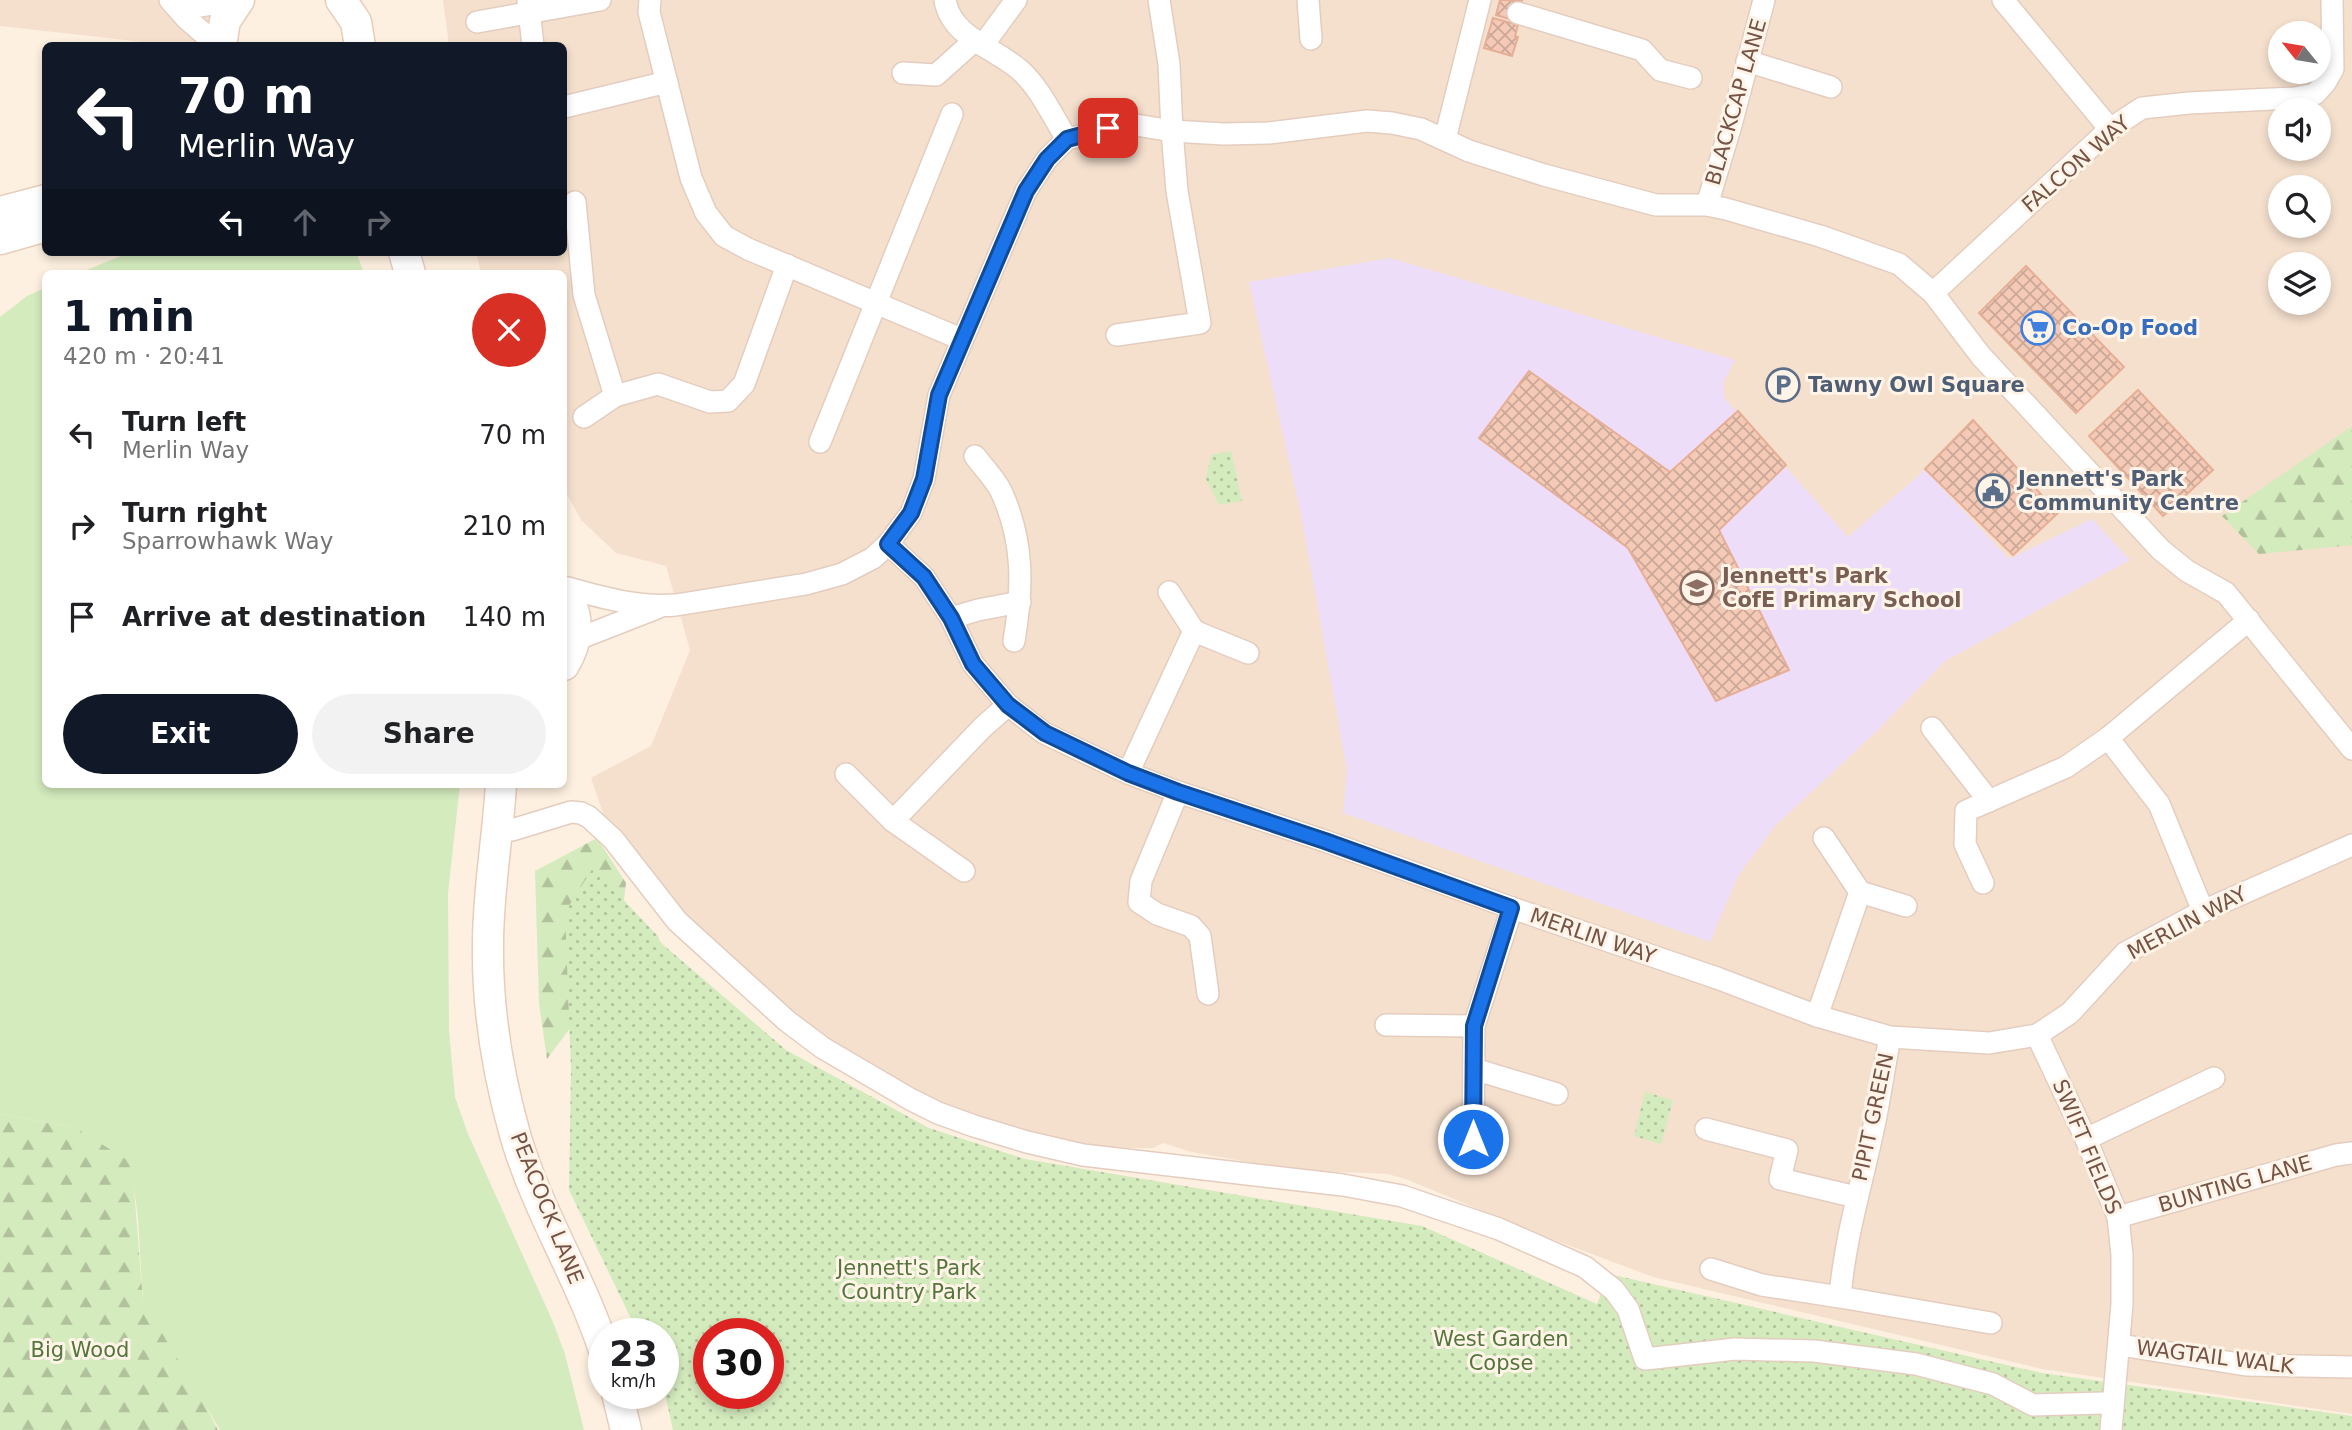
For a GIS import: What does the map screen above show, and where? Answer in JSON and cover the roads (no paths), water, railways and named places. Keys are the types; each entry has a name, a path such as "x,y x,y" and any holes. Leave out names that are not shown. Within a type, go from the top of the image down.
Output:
{"street":[{"path":"172,1 201,6 239,0"},
{"path":"221,42 225,20 239,0"},
{"path":"341,0 356,22 359,42"},
{"path":"477,22 529,6 600,0"},
{"path":"650,0 649,12 691,178 706,213 724,236 961,340"},
{"path":"945,0 963,30 1010,62 1030,80 1067,139"},
{"path":"903,73 936,75 979,43 1016,0"},
{"path":"1117,335 1200,323 1177,191 1169,64 1160,0"},
{"path":"1308,0 1311,39"},
{"name":"BLACKCAP LANE","path":"1707,205 1765,0"},
{"path":"2003,0 2110,129"},
{"name":"FALCON WAY","path":"1933,293 2110,129 2143,108 2295,98 2315,94 2333,69 2332,0"},
{"path":"172,1 186,18 215,42"},
{"path":"1446,139 1494,5 1642,50 1660,70 1691,78"},
{"path":"529,6 533,42"},
{"path":"1748,61 1831,87"},
{"path":"567,106 667,82"},
{"path":"820,442 952,114"},
{"path":"567,588 606,599 663,606 806,584 842,574 873,558 888,544 911,513 924,479 939,395 961,340 1026,191 1047,159 1067,139 1130,124 1172,131 1224,134 1269,133 1367,121 1392,123 1421,129 1469,151 1494,159 1656,205 1707,205 1821,236 1899,264 1933,293 1980,356 2161,550 2188,571 2226,593 2352,749"},
{"path":"0,212 42,201"},
{"path":"575,202 584,295 615,396"},
{"path":"0,239 42,227"},
{"path":"584,417 615,396 658,384 710,402 728,401 744,384 787,265"},
{"path":"975,456 1000,489 1017,536 1020,603 1014,641"},
{"name":"MERLIN WAY","path":"888,544 924,577 951,618 973,664 1008,705 1045,733 1128,773 1178,792 1717,978 1817,1016 1890,1037 1989,1044 2036,1035 2070,1013 2124,953 2203,911 2352,845"},
{"path":"1169,592 1194,631 1248,653"},
{"path":"567,599 576,625 569,652"},
{"path":"951,618 1020,603"},
{"path":"569,652 663,606"},
{"path":"1983,883 1965,844 1966,811 2066,767 2108,738 2249,620"},
{"path":"1128,773 1194,631"},
{"path":"892,821 983,727 1008,705"},
{"path":"1932,728 1989,801"},
{"path":"2108,738 2159,804 2203,911"},
{"path":"846,774 892,821 964,871"},
{"name":"PEACOCK LANE","path":"508,788 499,808 488,943 492,1031 517,1141 560,1249 593,1318"},
{"path":"1178,792 1141,881 1139,902 1157,914 1191,926 1200,936 1208,994"},
{"path":"499,808 512,830 571,812 589,817 613,839 677,921 788,1021 823,1048 919,1104 974,1126 1083,1155 1343,1185 1402,1196 1499,1229 1585,1267 1614,1290 1628,1309 1645,1359 1735,1349 1814,1351 1916,1364 1993,1384 2033,1405 2103,1403"},
{"path":"1824,838 1860,892 1906,906"},
{"path":"1817,1016 1860,892"},
{"path":"1473,1162 1474,1026 1511,908"},
{"path":"1386,1024 1474,1026"},
{"name":"SWIFT FIELDS","path":"2036,1035 2086,1139 2118,1217 2122,1255 2120,1345 2111,1430"},
{"name":"PIPIT GREEN","path":"1841,1286 1856,1196 1876,1118 1890,1037"},
{"path":"1474,1069 1556,1094"},
{"path":"2086,1139 2214,1078"},
{"name":"PIPIT GREEN","path":"1706,1129 1787,1150 1780,1180 1856,1196"},
{"name":"BUNTING LANE","path":"2118,1217 2336,1155 2352,1153"},
{"path":"1711,1269 1762,1285 1841,1286 1991,1322"},
{"name":"WAGTAIL WALK","path":"2120,1345 2246,1365 2352,1367"},
{"path":"621,1409 626,1430"}],"place":[{"name":"Co-Op Food","path":"2038,328"},
{"name":"Tawny Owl Square","path":"1783,385"},
{"name":"Jennett's Park Community Centre","path":"1993,491"},
{"name":"Jennett's Park CofE Primary School","path":"1697,588"}],"park label":[{"name":"Jennett's Park Country Park","path":"909,1280"},
{"name":"Big Wood","path":"80,1350"},
{"name":"West Garden Copse","path":"1501,1351"}]}
